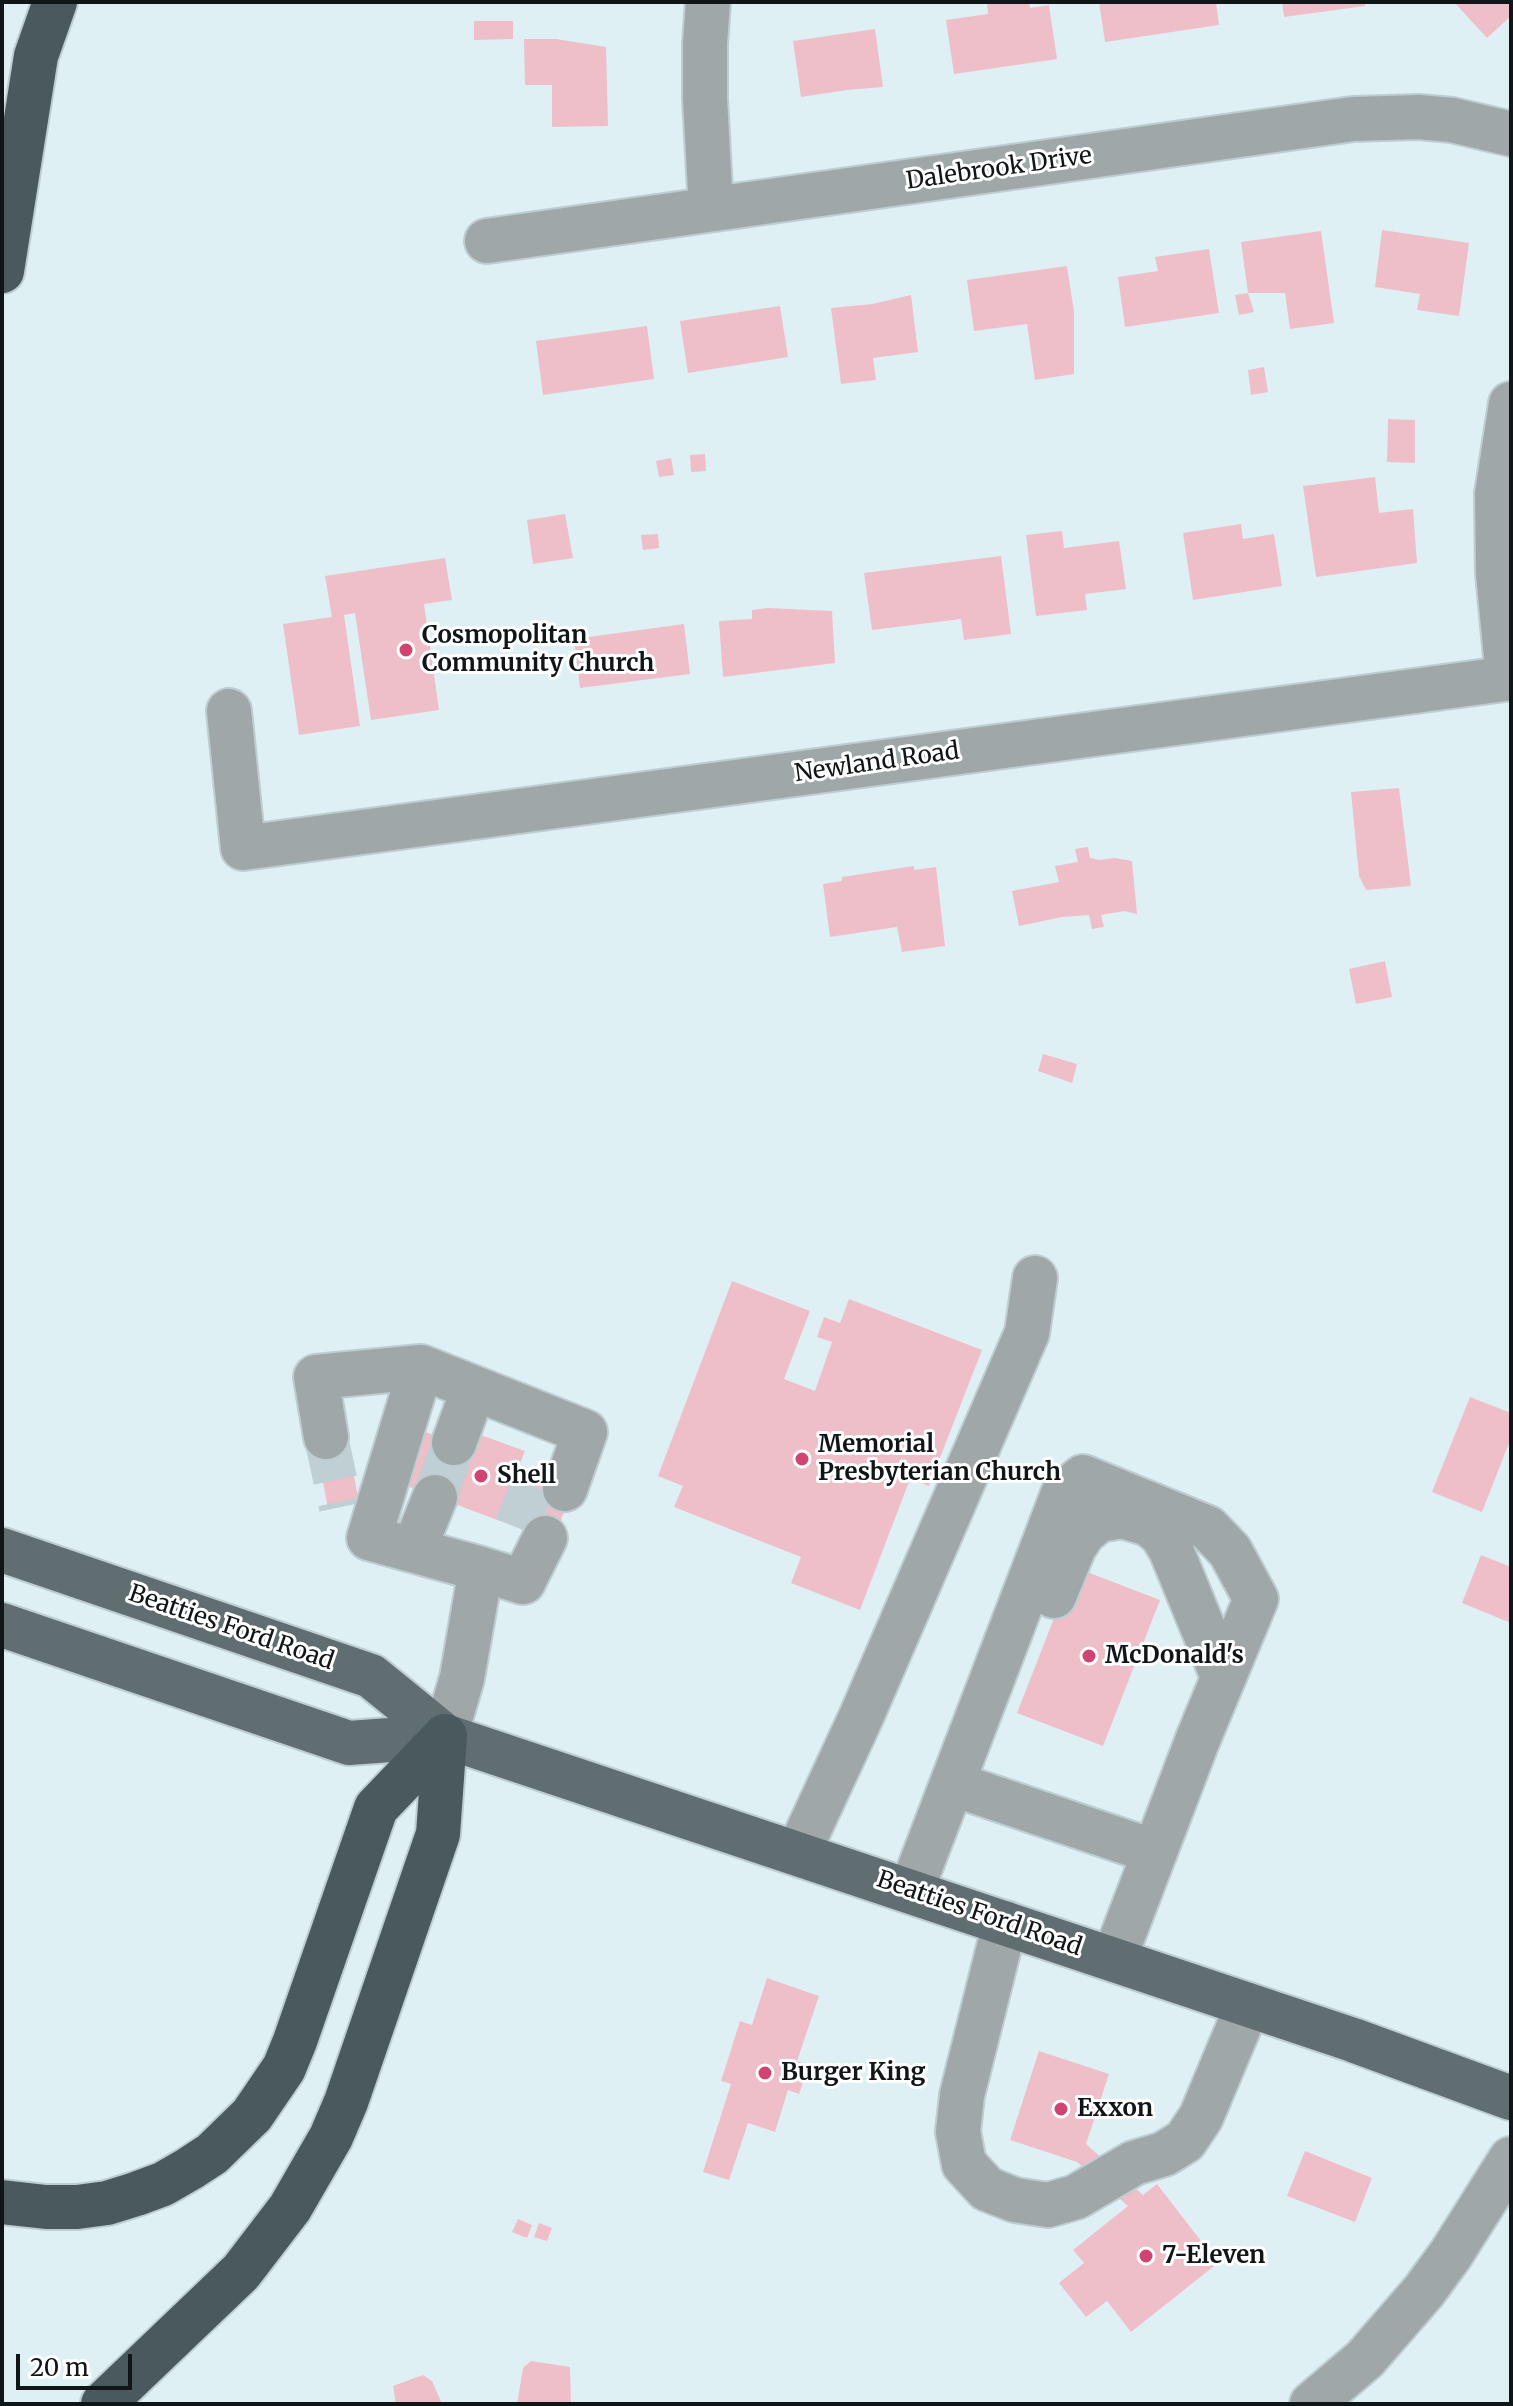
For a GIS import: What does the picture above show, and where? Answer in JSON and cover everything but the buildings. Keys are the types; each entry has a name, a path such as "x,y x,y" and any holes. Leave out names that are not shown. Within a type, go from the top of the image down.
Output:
{"highway":[{"path":"2,271 43,2"},
{"path":"36,56 55,2"},
{"path":"2,2202 77,2207 107,2203 136,2194 163,2184 212,2154 252,2115 284,2068 295,2041 376,1808 445,1736"},
{"path":"103,2404 241,2272 290,2208 331,2137 346,2102 438,1834 445,1736"}],"main road":[{"name":"Beatties Ford Road","path":"2,1550 371,1676 445,1736 1114,1959 1511,2098"},
{"name":"Beatties Ford Road","path":"2,1625 349,1743 445,1736"}],"street":[{"path":"708,2 705,99 711,209"},
{"name":"Dalebrook Drive","path":"487,241 1353,119 1419,117 1452,120 1511,134"},
{"path":"1510,678 1498,573 1497,494 1511,404"},
{"name":"Newland Road","path":"229,711 243,848 1510,678"},
{"path":"798,1853 861,1717 1027,1333 1035,1278"},
{"path":"421,1367 355,1522 414,1549 488,1571"},
{"path":"326,1437 316,1377 421,1367 585,1432 550,1484"},
{"path":"454,1443 474,1388"},
{"path":"911,1891 1063,1494 1083,1477 1208,1528 1230,1551 1256,1599 1114,1959"},
{"path":"414,1549 435,1497"},
{"path":"975,1724 1015,1694 1074,1547 1084,1532 1099,1520 1122,1516 1149,1524 1162,1535 1223,1677"},
{"path":"445,1736 488,1571 531,1533"},
{"path":"953,1784 1155,1852"},
{"path":"1005,1923 962,2095 958,2132 964,2164 987,2189 1015,2200 1048,2205 1076,2197 1134,2163 1164,2154 1185,2141 1201,2117 1248,2005"},
{"path":"1312,2404 1365,2359 1424,2291 1511,2159"}],"tunnel":[{"path":"326,1437 341,1507"},
{"path":"435,1497 454,1443"},
{"path":"516,1527 536,1478"}],"place":[{"name":"Cosmopolitan Community Church","path":"406,650"},
{"name":"Memorial Presbyterian Church","path":"802,1459"},
{"name":"Shell","path":"481,1476"},
{"name":"McDonald's","path":"1089,1656"},
{"name":"Burger King","path":"765,2073"},
{"name":"Exxon","path":"1061,2109"},
{"name":"7-Eleven","path":"1146,2256"}]}
